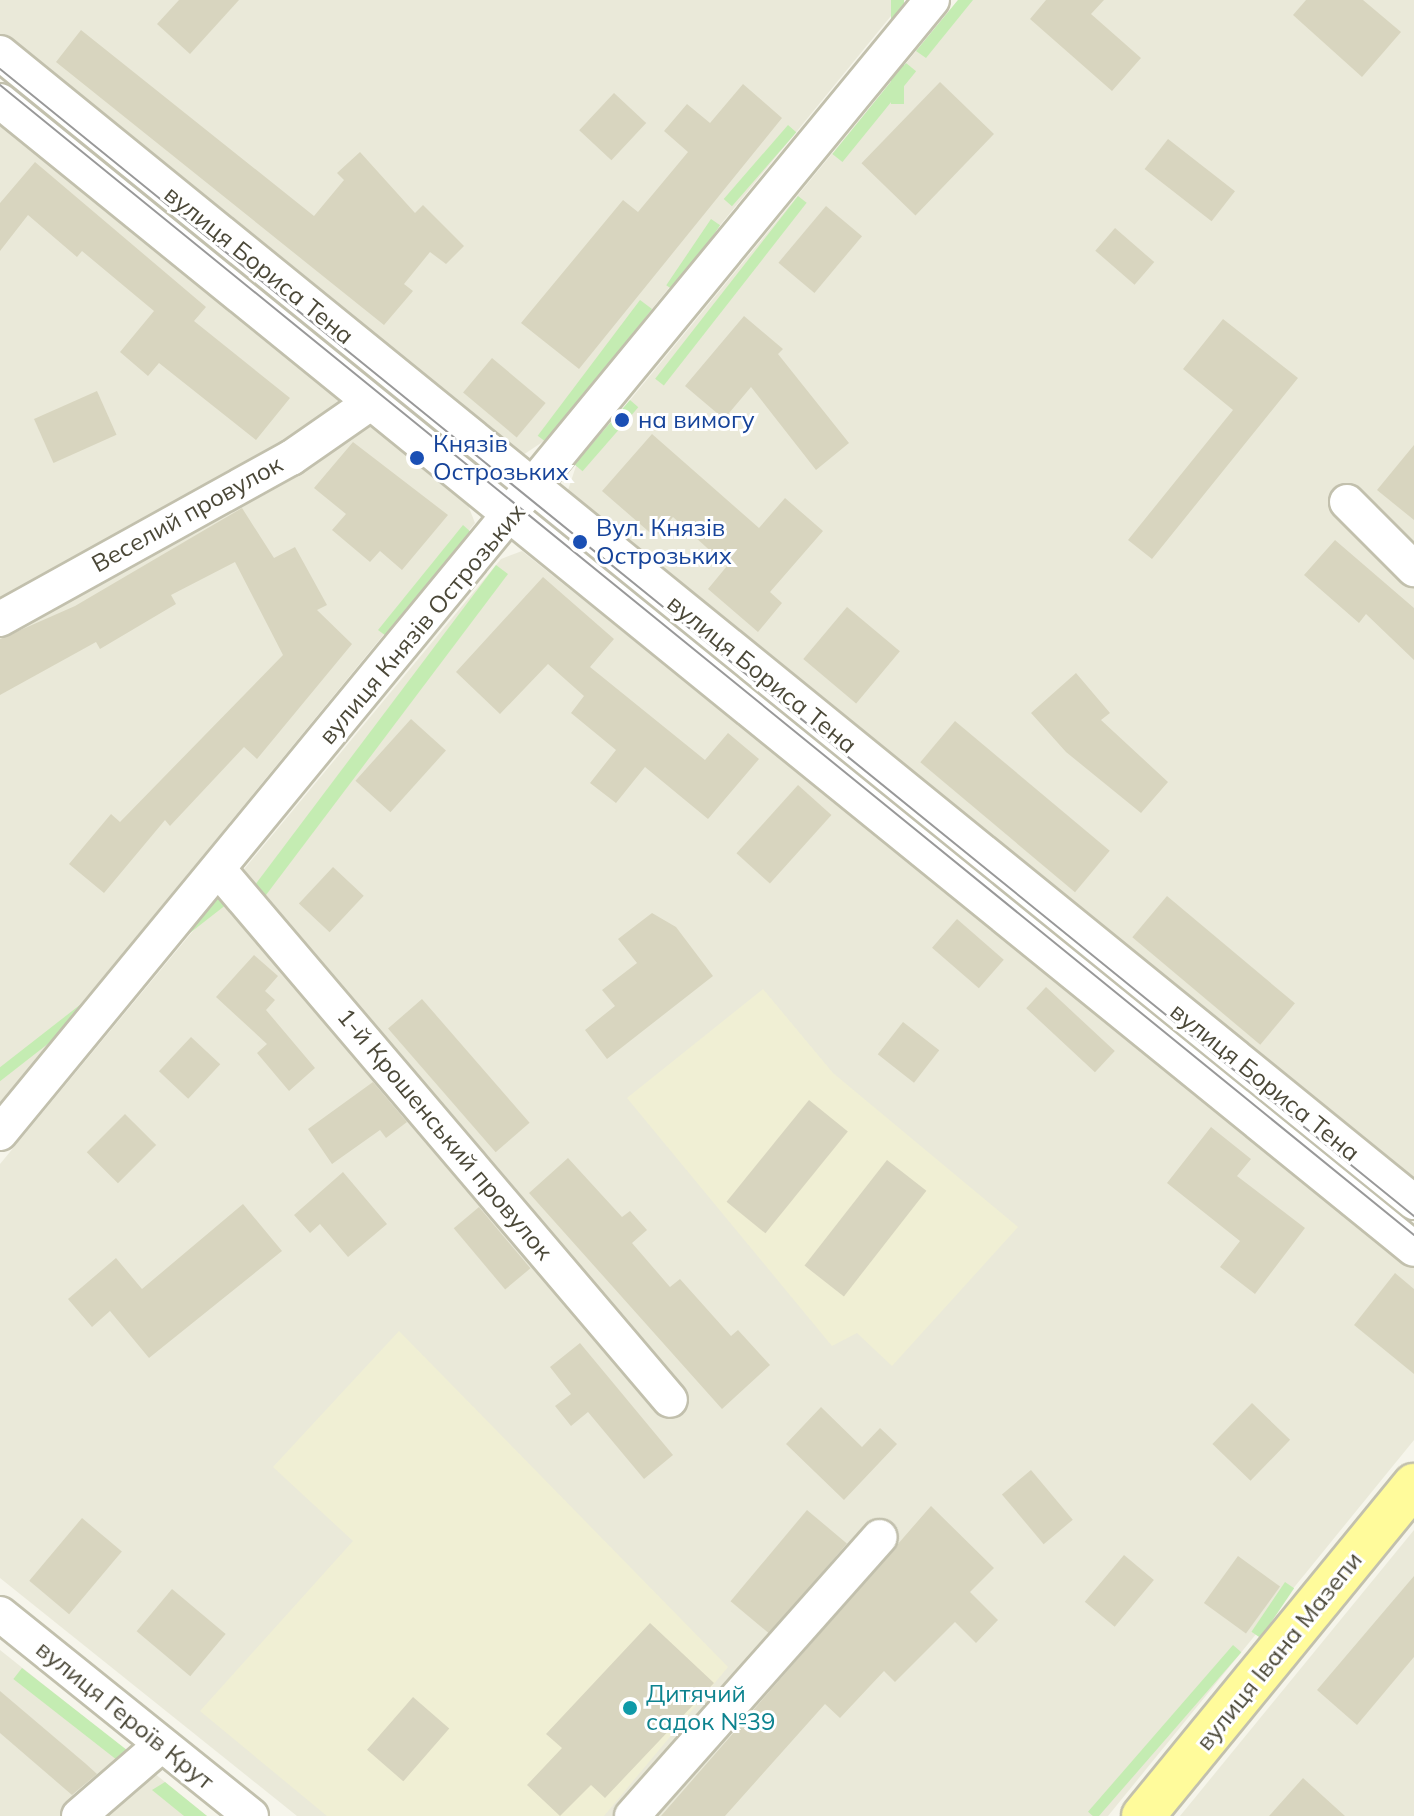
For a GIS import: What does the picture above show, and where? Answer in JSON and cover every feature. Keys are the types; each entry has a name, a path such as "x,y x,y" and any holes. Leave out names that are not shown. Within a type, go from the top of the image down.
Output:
{"main road":[{"name":"вулиця Івана Мазепи","path":"1155,1812 1414,1485"}],"street":[{"name":"вулиця Князів Острозьких","path":"0,1133 510,518 932,0"},
{"name":"вулиця Бориса Тена","path":"0,53 1414,1202"},
{"name":"вулиця Бориса Тена","path":"0,101 1414,1249"},
{"name":"Веселий провулок","path":"0,619 291,458 370,403"},
{"path":"1347,502 1414,569"},
{"name":"1-й Крошенський провулок","path":"218,869 670,1400"},
{"path":"632,1816 880,1537"},
{"name":"вулиця Героїв Крут","path":"0,1614 251,1816"},
{"path":"79,1816 161,1745"}],"shaded area":[{"path":"0,0 904,0 544,441 520,457 0,36"},
{"path":"958,0 1414,0 1414,1182 567,493 576,466"},
{"path":"0,118 426,468 468,505 475,523 0,1103"},
{"path":"522,551 1414,1266 1414,1440 1108,1816 297,1816 0,1578 0,1164 501,559"},
{"path":"763,989 833,1073 1018,1227 892,1366 857,1333 832,1346 627,1098"},
{"path":"399,1331 728,1667 604,1816 327,1816 200,1711 353,1541 273,1467"},
{"path":"1414,1530 1414,1816 1180,1816"},
{"path":"0,1650 133,1756 207,1816 0,1816"}],"green space":[{"path":"891,0 904,0 904,104 891,104"},
{"path":"958,0 973,0 926,58 916,51"},
{"path":"906,63 916,71 842,162 832,154"},
{"path":"788,125 796,132 732,206 724,199"},
{"path":"798,196 807,203 664,386 655,379"},
{"path":"711,219 720,225 675,291 666,285"},
{"path":"640,300 652,309 550,445 538,436"},
{"path":"630,400 638,407 583,471 574,464"},
{"path":"463,525 472,533 386,636 378,630"},
{"path":"496,565 508,574 262,900 250,891"},
{"path":"227,890 234,899 0,1081 0,1067"},
{"path":"1285,1582 1294,1588 1261,1638 1251,1632"},
{"path":"1233,1645 1241,1652 1099,1816 1088,1812"},
{"path":"22,1668 134,1755 125,1766 13,1679"},
{"path":"165,1782 207,1816 184,1816 152,1790"}],"building":[{"path":"179,0 239,0 190,54 157,24"},
{"path":"1046,0 1104,0 1091,14 1141,58 1112,91 1030,19"},
{"path":"1306,0 1363,0 1401,32 1362,77 1293,15"},
{"path":"81,30 314,216 344,180 337,173 360,152 415,213 423,205 464,246 446,264 430,252 404,284 413,291 384,325 56,62"},
{"path":"940,82 994,134 915,215 862,163"},
{"path":"743,84 782,118 579,369 521,323 623,200 638,212 688,152 664,131 687,104 710,123"},
{"path":"614,93 646,123 611,160 579,130"},
{"path":"1168,139 1235,191 1212,221 1145,169"},
{"path":"35,162 206,307 194,321 290,398 256,440 159,363 148,376 120,352 154,311 82,251 77,257 28,215 0,251 0,203"},
{"path":"826,206 862,236 814,293 778,263"},
{"path":"1115,228 1154,262 1135,285 1095,251"},
{"path":"744,316 783,349 778,354 849,443 816,470 751,387 724,419 685,386"},
{"path":"1223,319 1298,378 1152,559 1128,540 1233,410 1183,369"},
{"path":"492,358 546,403 517,437 463,392"},
{"path":"97,391 117,435 53,463 34,419"},
{"path":"652,434 759,528 785,498 823,531 770,592 782,603 758,632 708,589 727,566 673,517 655,537 602,491"},
{"path":"353,442 448,515 402,570 380,551 370,562 332,530 346,514 314,488"},
{"path":"1414,445 1414,520 1377,490"},
{"path":"242,508 274,558 295,547 327,605 317,610 352,644 257,759 244,747 170,826 165,820 104,893 69,864 111,814 120,822 283,655 235,562 171,595 176,604 100,649 96,642 0,695 0,639 75,606"},
{"path":"1335,540 1414,608 1414,660 1366,614 1359,623 1304,575"},
{"path":"543,577 614,639 590,667 705,760 728,733 759,759 708,819 645,767 616,803 590,783 616,750 571,713 584,696 548,664 500,714 456,672"},
{"path":"847,607 900,651 856,703 803,659"},
{"path":"1076,673 1110,713 1101,720 1168,782 1141,813 1066,752 1031,713"},
{"path":"411,719 446,750 390,812 355,781"},
{"path":"955,721 1110,851 1075,892 920,762"},
{"path":"798,785 831,815 770,883 736,853"},
{"path":"333,867 364,896 330,932 299,904"},
{"path":"1167,896 1295,1003 1260,1045 1132,937"},
{"path":"652,913 676,927 713,976 607,1059 585,1030 615,1006 602,990 637,963 618,939"},
{"path":"957,919 1004,960 979,988 932,948"},
{"path":"254,955 278,976 265,991 275,1000 266,1010 315,1068 289,1091 257,1053 267,1044 216,997"},
{"path":"1046,987 1115,1051 1095,1072 1026,1008"},
{"path":"422,999 530,1123 496,1152 388,1029"},
{"path":"903,1022 939,1050 914,1083 878,1054"},
{"path":"191,1037 220,1064 188,1099 159,1071"},
{"path":"373,1082 407,1122 386,1138 380,1130 332,1164 308,1129"},
{"path":"809,1100 848,1131 765,1233 727,1202"},
{"path":"125,1114 156,1145 118,1183 87,1152"},
{"path":"1211,1127 1251,1159 1237,1176 1305,1228 1255,1294 1220,1267 1240,1241 1167,1183"},
{"path":"568,1158 622,1217 630,1211 647,1230 632,1243 670,1287 680,1279 731,1336 738,1330 770,1365 722,1409 529,1193"},
{"path":"887,1160 926,1191 844,1296 805,1266"},
{"path":"343,1172 387,1224 348,1257 320,1224 310,1233 294,1215"},
{"path":"243,1204 282,1251 149,1358 110,1311 92,1327 68,1299 116,1258 142,1289"},
{"path":"479,1207 530,1268 505,1289 454,1228"},
{"path":"1395,1273 1414,1289 1414,1374 1354,1325"},
{"path":"580,1343 673,1455 644,1479 588,1412 571,1426 555,1406 571,1394 550,1367"},
{"path":"1252,1403 1290,1440 1251,1481 1212,1444"},
{"path":"821,1407 862,1447 880,1428 897,1444 844,1500 786,1444"},
{"path":"1031,1470 1073,1520 1044,1544 1002,1494"},
{"path":"931,1506 994,1568 970,1592 998,1620 976,1643 955,1622 895,1682 884,1671 840,1718 825,1704 725,1816 661,1816"},
{"path":"807,1510 847,1543 770,1635 731,1601"},
{"path":"82,1518 122,1551 69,1614 29,1581"},
{"path":"1124,1555 1154,1580 1115,1627 1085,1602"},
{"path":"1238,1556 1280,1587 1246,1633 1204,1603"},
{"path":"1414,1576 1414,1657 1357,1725 1317,1690"},
{"path":"172,1589 226,1634 190,1676 137,1631"},
{"name":"Дитячий садок №39","path":"650,1623 714,1683 605,1798 591,1785 560,1816 527,1785 562,1748 546,1734"},
{"path":"0,1691 97,1774 72,1795 0,1733"},
{"path":"413,1697 449,1728 403,1781 367,1750"},
{"path":"1303,1778 1345,1816 1269,1816"}],"tram line":[{"path":"0,69 1414,1216"},
{"path":"0,85 1414,1235"}],"place":[{"name":"на вимогу","path":"622,420"},
{"name":"Князів Острозьких","path":"417,458"},
{"name":"Вул. Князів Острозьких","path":"580,542"},
{"name":"Дитячий садок №39","path":"630,1708"}]}
